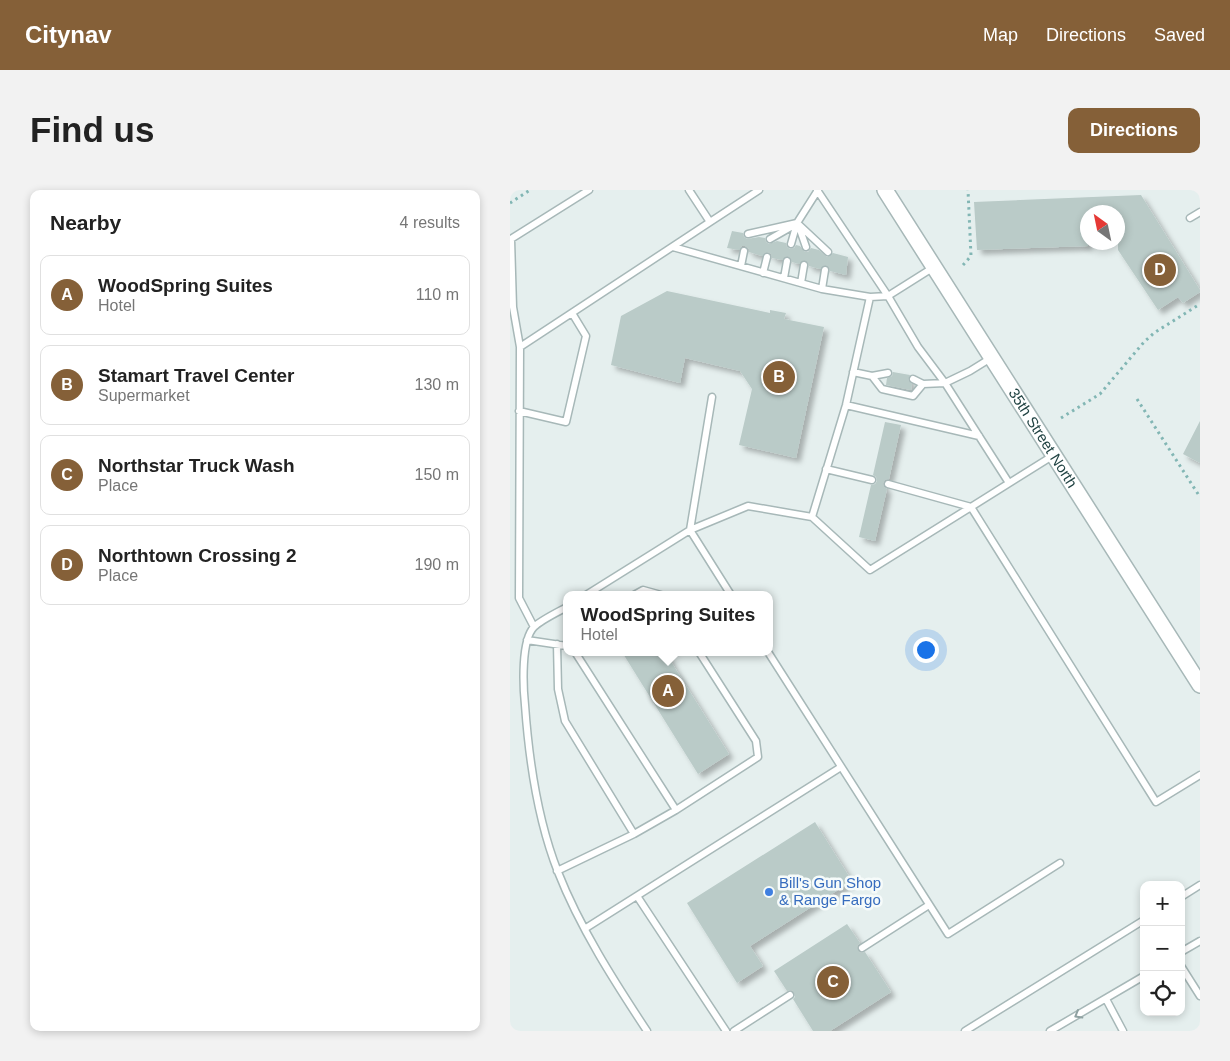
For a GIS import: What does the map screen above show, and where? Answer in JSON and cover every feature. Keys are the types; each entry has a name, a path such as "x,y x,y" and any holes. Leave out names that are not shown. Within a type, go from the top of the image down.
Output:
{"street":[{"name":"35th Street North","path":"885,190 1200,685"}],"lane":[{"path":"534,627 519,598 520,347 513,307 511,239 589,190"},
{"path":"689,190 710,222"},
{"path":"520,347 759,190"},
{"path":"790,244 797,223 818,190 888,296 918,347 945,383 1008,483"},
{"path":"1190,218 1200,212"},
{"path":"748,234 797,223"},
{"path":"770,239 797,223"},
{"path":"797,223 806,247"},
{"path":"797,223 828,252"},
{"path":"672,247 801,283 870,298 888,296 935,266"},
{"path":"741,266 744,251"},
{"path":"763,273 767,257"},
{"path":"784,278 787,261"},
{"path":"801,283 804,265"},
{"path":"822,288 825,270"},
{"path":"812,517 846,404 870,298"},
{"path":"519,411 566,422 586,336 572,313"},
{"path":"913,379 923,384 945,383 970,371 992,357"},
{"path":"853,372 872,376 888,374"},
{"path":"872,376 882,389 913,396 923,384"},
{"path":"712,398 690,530 728,591"},
{"path":"846,404 979,436"},
{"path":"592,591 690,530 748,506 812,517 870,570 1054,455"},
{"path":"826,468 872,480"},
{"path":"888,484 971,507 1156,802 1200,775"},
{"path":"563,609 534,627 527,640 523,686 528,750 542,822 558,871 586,928 622,993 647,1031"},
{"path":"527,640 563,645"},
{"path":"557,644 558,688 564,721 634,834"},
{"path":"578,656 676,810"},
{"path":"558,871 634,834 676,810 758,757 756,741 702,656"},
{"path":"771,656 948,934 1060,863"},
{"path":"586,928 841,766"},
{"path":"1185,894 1200,885"},
{"path":"637,896 726,1031"},
{"path":"862,948 929,905"},
{"path":"965,1031 1140,922"},
{"path":"1185,950 1200,941"},
{"path":"1184,971 1200,996"},
{"path":"1050,1031 1140,978"},
{"path":"734,1031 790,995"},
{"path":"1106,999 1122,1031"}],"path":[{"path":"510,204 530,190"},
{"path":"963,265 970,256 968,190"},
{"path":"1061,418 1100,394 1144,342 1154,333 1200,304"},
{"path":"1137,399 1200,497"}],"building":[{"path":"1141,195 1200,292 1183,303 1178,297 1158,310 1118,250 1125,250 1125,205 1080,205 1080,246 977,250 974,202"},
{"path":"732,231 743,233 747,239 765,238 769,244 777,241 786,243 790,249 796,245 800,246 805,252 808,252 811,248 819,250 827,257 833,253 848,257 846,275 830,271 826,265 820,269 809,266 805,260 799,264 792,262 788,256 782,260 772,258 768,252 762,256 749,252 749,249 745,246 742,246 739,250 727,248"},
{"path":"667,291 770,313 770,310 786,313 784,319 824,327 796,458 739,445 752,389 740,371 685,358 680,383 611,365 621,316"},
{"path":"893,372 910,375 908,380 912,384 911,390 886,385 887,378 892,376"},
{"path":"1200,421 1200,463 1183,454"},
{"path":"885,422 901,425 889,479 883,483 887,489 875,541 859,537 871,485 877,481 873,475"},
{"path":"624,656 668,656 729,754 698,774"},
{"name":"Bill's Gun Shop & Range Fargo","path":"815,822 852,881 750,946 763,966 737,983 687,903"},
{"path":"847,924 860,943 857,946 858,950 860,953 865,952 891,992 830,1031 813,1031 793,999 795,997 794,993 792,990 787,991 774,971"}],"place":[{"name":"Northtown Crossing 2","path":"1160,270"},
{"name":"Stamart Travel Center","path":"779,377"},
{"name":"WoodSpring Suites","path":"668,691"},
{"name":"Bill's Gun Shop & Range Fargo","path":"769,892"},
{"name":"Northstar Truck Wash","path":"833,982"}]}
